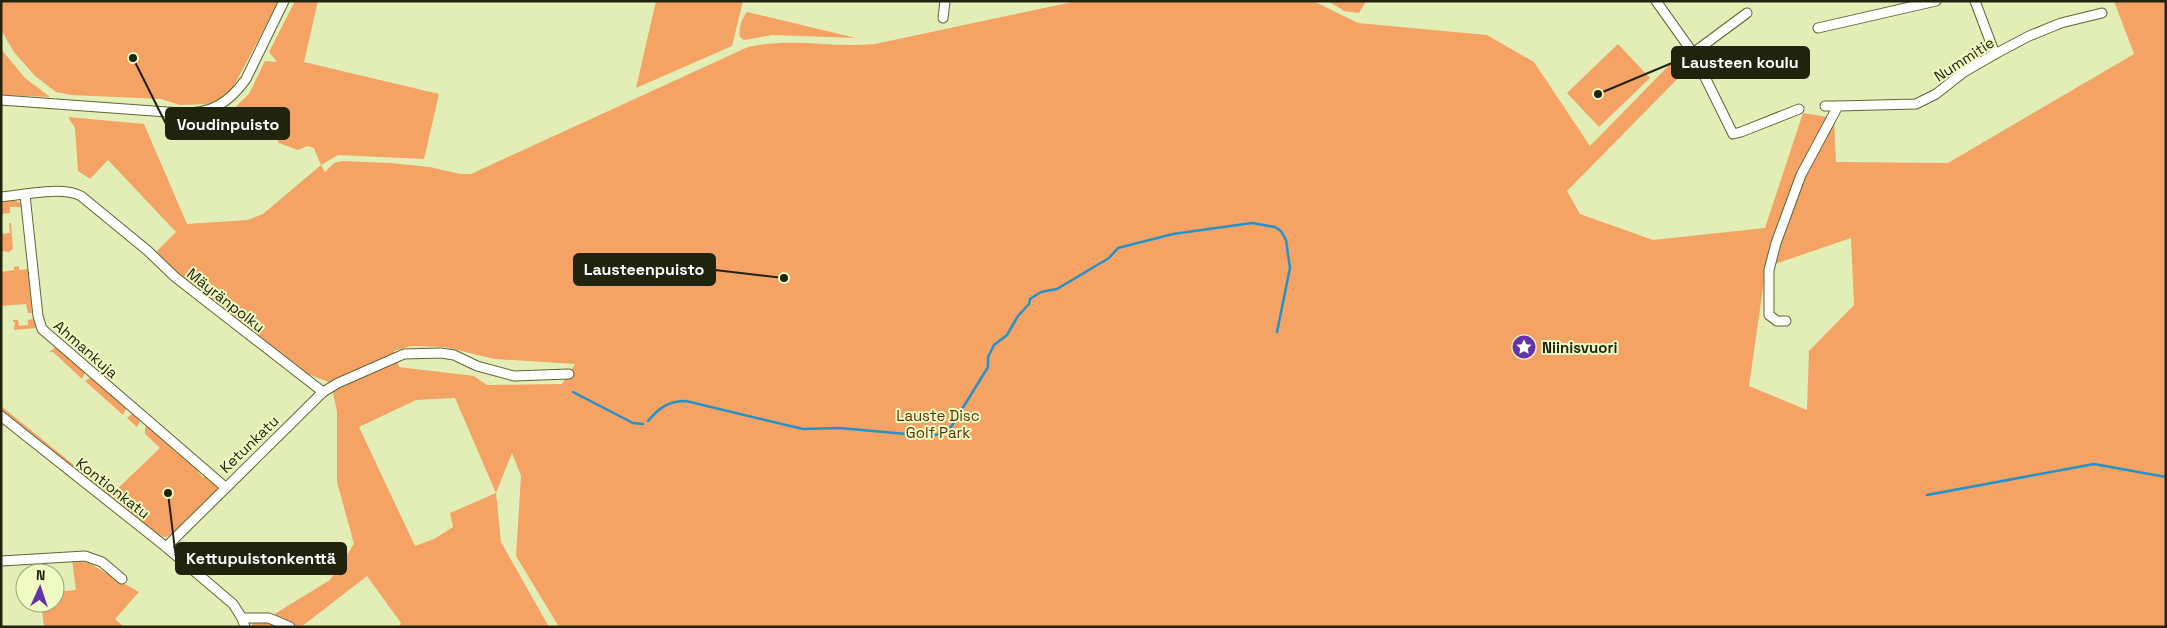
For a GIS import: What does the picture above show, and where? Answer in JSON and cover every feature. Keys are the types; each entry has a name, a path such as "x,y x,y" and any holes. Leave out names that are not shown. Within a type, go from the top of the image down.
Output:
{"street":[{"path":"1,100 181,113 205,112 226,102 242,84 284,1"},
{"path":"943,18 945,1"},
{"path":"1656,1 1693,52 1733,134 1799,109"},
{"path":"1818,28 1936,1"},
{"path":"1975,1 1995,54"},
{"path":"1693,52 1747,13"},
{"name":"Nummitie","path":"1825,106 1916,104 1936,94 1964,72 2045,29 2102,13"},
{"path":"1786,321 1777,321 1769,315 1769,270 1776,243 1801,175 1838,106"},
{"name":"Mäyränpolku","path":"1,198 63,192 75,193 148,251 175,277 323,392"},
{"name":"Ahmankuja","path":"25,195 38,316 42,329 225,487"},
{"name":"Ketunkatu","path":"166,547 323,392 338,383 404,354 441,353 454,355 477,366 514,376 569,374"},
{"name":"Kontionkatu","path":"1,416 166,547 233,604 244,622"},
{"path":"1,561 85,556 102,562 122,579"},
{"path":"244,622 268,618 277,620 290,627"}],"green space":[{"path":"1,1 279,1 230,93 210,104 180,105 161,99 71,95 56,92 35,76 14,52 1,30"},
{"path":"295,1 318,1 304,62 439,94 424,159 338,155 321,165 314,148 307,146 298,150 279,143 274,134 264,129 235,124 222,125 221,121 249,94 265,61 277,62 269,52"},
{"path":"656,1 743,1 732,46 636,88"},
{"name":"Lauste Disc Golf Park","path":"1077,1 1313,1 1358,23 1487,35 1534,62 1590,146 1684,50 1692,64 1567,191 1580,214 1653,240 1765,228 1803,113 1834,118 1836,162 1948,163 2134,54 2114,1 2166,1 2166,627 559,627 516,556 521,476 512,453 496,493 501,542 549,627 398,627 401,623 367,576 301,627 297,627 273,615 330,580 354,544 337,482 337,412 331,383 303,372 171,269 155,253 176,232 108,160 90,179 78,171 75,128 68,117 144,124 187,224 248,220 263,214 321,165 325,172 334,163 342,161 391,163 471,174 748,47 780,43 875,44","holes":["1851,238 1854,305 1809,351 1807,410 1749,386 1766,267","410,346 445,347 494,359 575,364 562,384 487,385 474,376 399,367 394,351","455,398 496,493 450,513 453,527 434,539 415,546 359,427 416,400"]},
{"path":"1328,1 1366,1 1359,13 1344,11"},
{"path":"747,12 856,38 772,35 744,40 740,37 740,31 742,20"},
{"path":"1618,44 1650,78 1599,127 1567,93"},
{"path":"1,49 25,78 50,97 1,95"},
{"path":"13,200 21,203 23,212 21,207 10,207 10,213 1,214 1,201"},
{"path":"9,223 11,223 13,249 9,252 1,251 1,234 10,233"},
{"path":"19,266 19,270 28,269 32,313 28,313 26,304 2,306 1,316 1,272 14,270 14,267"},
{"path":"34,319 36,328 14,330 15,322 13,320 18,320 19,326 28,325 28,320"},
{"path":"56,347 86,371 82,379 53,352 49,352"},
{"path":"93,376 127,407 123,415 85,381"},
{"path":"1,406 111,495 160,448 145,434 145,428 149,425 175,447 175,452 177,453 178,450 198,469 198,472 203,477 209,477 217,485 218,490 174,534 165,537 157,535 1,410"},
{"path":"133,413 141,419 137,427 127,418"},
{"path":"72,559 89,563 139,592 115,619 124,627 44,627 42,613 65,613 65,591 76,590"},
{"path":"264,621 282,627 250,627 254,623"}],"waterway":[{"path":"648,421 664,406 674,402 686,401 803,429 839,428 929,436 940,434 951,427 988,367 988,357 994,345 1007,335 1018,316 1029,304 1030,299 1041,292 1057,289 1109,258 1118,248 1173,234 1252,223 1275,227 1281,231 1286,240 1290,268 1277,332"},
{"path":"573,392 633,423 643,424"},
{"path":"1927,495 2094,464 2166,477"}],"place":[{"name":"Voudinpuisto","path":"133,58"},
{"name":"Lausteen koulu","path":"1598,94"},
{"name":"Lausteenpuisto","path":"784,278"},
{"name":"Niinisvuori","path":"1524,347"},
{"name":"Kettupuistonkenttä","path":"168,493"}]}
